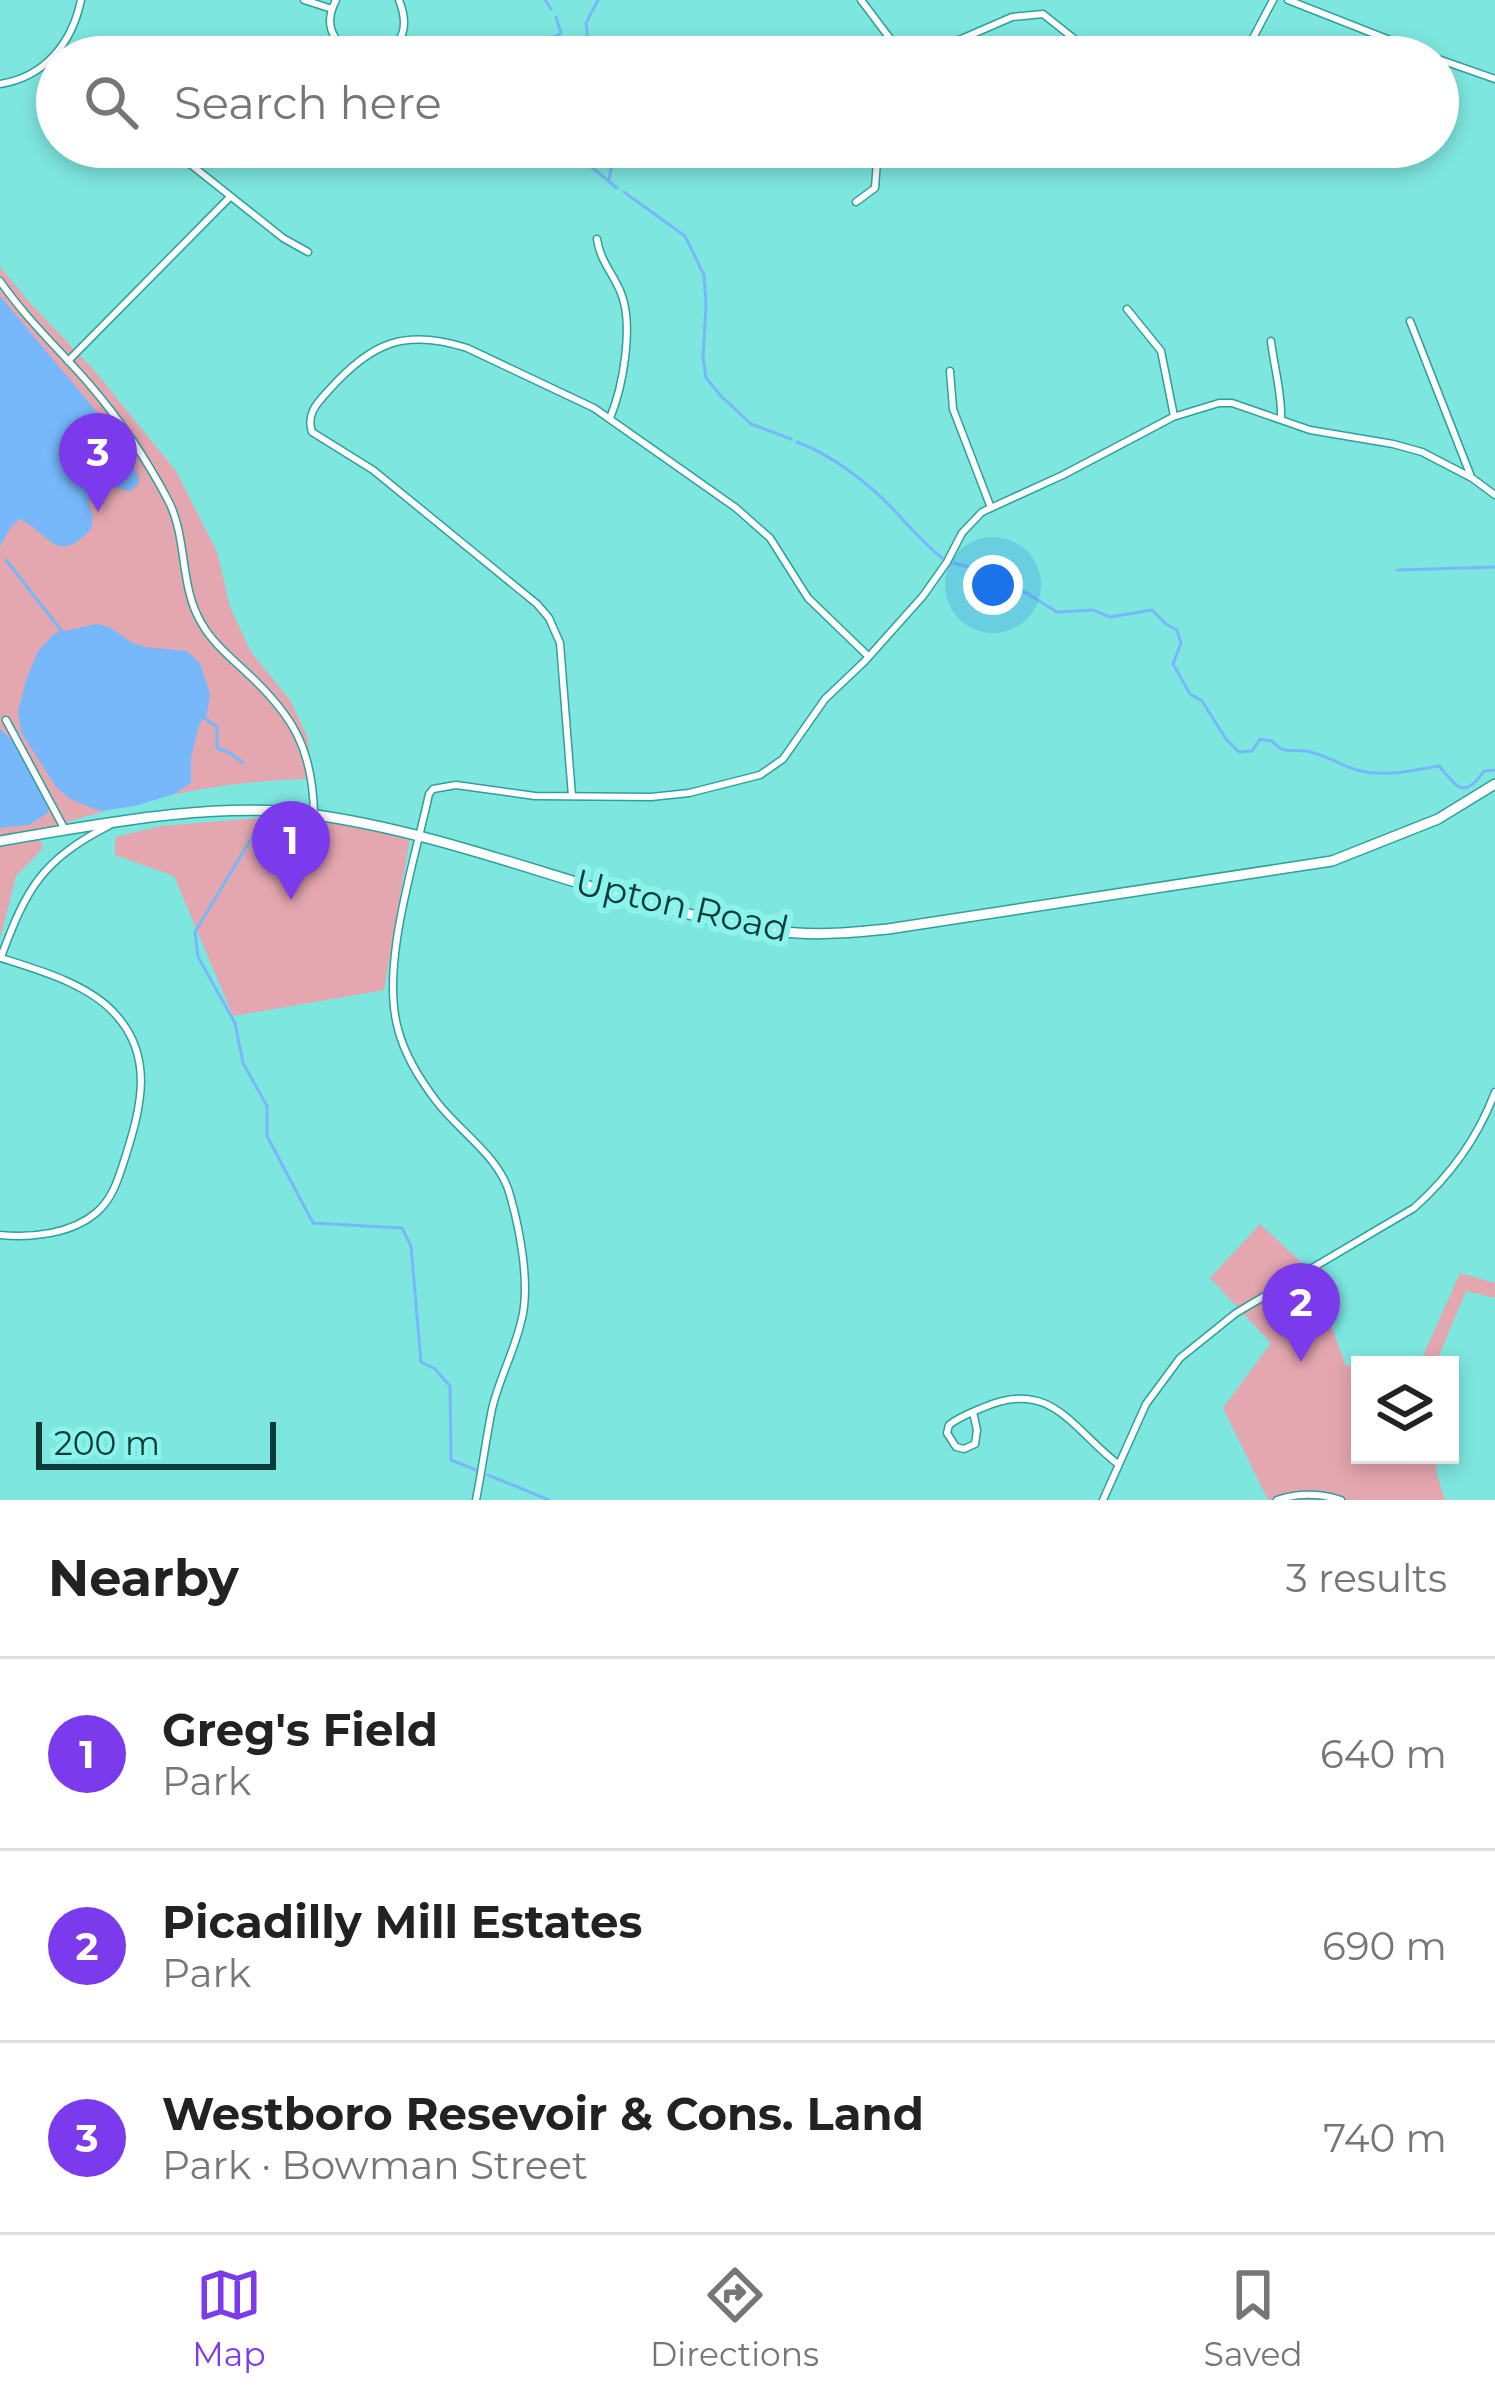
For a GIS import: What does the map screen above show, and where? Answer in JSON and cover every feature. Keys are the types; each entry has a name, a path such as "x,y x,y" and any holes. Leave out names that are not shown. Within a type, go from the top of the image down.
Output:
{"main road":[{"name":"Upton Road","path":"0,842 211,813 314,814 421,835 681,913 796,933 837,933 1332,861 1438,819 1495,784"}],"street":[{"path":"68,36 81,0"},
{"path":"304,0 332,9"},
{"path":"336,36 330,23 337,0"},
{"path":"399,0 404,14 401,36"},
{"path":"861,0 888,36"},
{"path":"1043,14 1051,0"},
{"path":"1254,36 1273,0"},
{"path":"1288,0 1379,36"},
{"path":"968,36 1012,17 1043,14 1071,36"},
{"path":"1459,66 1495,79"},
{"path":"0,84 36,72"},
{"path":"195,168 308,252"},
{"path":"856,202 875,188 876,168"},
{"path":"68,361 230,197"},
{"path":"597,239 626,311 617,401 610,418"},
{"path":"0,281 109,410 169,502 192,606 220,650 262,687 296,728 312,774 314,814"},
{"path":"1127,309 1161,351 1174,416"},
{"path":"1410,321 1472,478"},
{"path":"1271,341 1281,418"},
{"path":"572,796 560,644 549,618 373,470 312,432 310,414 358,358 394,342 447,342 610,418 770,538 808,598 868,656"},
{"path":"950,371 953,409 992,508"},
{"path":"476,1500 493,1407 520,1327 525,1290 518,1234 504,1180 437,1102 398,1033 393,973 434,788 456,784 535,796 672,796 760,775 783,759 826,699 931,586 971,521 1174,416 1219,403 1232,403 1310,430 1422,452 1495,495"},
{"path":"7,720 66,831"},
{"path":"0,1235 68,1229 99,1211 118,1181 142,1094 134,1041 113,1011 84,991 0,959 20,904 40,874 67,850 112,824"},
{"path":"1102,1500 1146,1404 1180,1358 1236,1313 1414,1208 1433,1192 1469,1147 1495,1092"},
{"path":"973,1412 975,1444 956,1447 947,1433 949,1425 973,1412 998,1401 1040,1401 1066,1414 1118,1464"},
{"path":"1276,1500 1295,1494 1341,1500"}],"shaded area":[{"path":"0,267 93,369 176,471 217,552 230,607 251,652 290,700 308,738 311,779 170,795 33,833 38,834 43,848 16,876 0,939"},
{"path":"273,817 410,838 384,990 233,1016 174,876 115,855 115,837 161,826"},
{"path":"1260,1224 1301,1262 1346,1366 1351,1365 1351,1464 1436,1464 1445,1500 1267,1498 1223,1408 1271,1343 1210,1278"},
{"path":"1460,1273 1495,1283 1495,1298 1466,1291 1439,1356 1423,1356"}],"water":[{"path":"0,296 112,430 139,477 130,491 104,485 88,503 91,529 70,545 54,544 20,519 0,546"},
{"path":"97,624 144,647 187,651 200,663 210,694 191,758 191,783 174,794 101,811 70,799 56,787 21,732 18,712 38,651 55,633"},
{"path":"0,729 25,756 44,791 48,813 29,825 0,828"}],"waterway":[{"path":"545,0 551,9"},
{"path":"588,36 586,23 598,0"},
{"path":"556,17 561,33 556,36"},
{"path":"593,168 617,188"},
{"path":"609,180 611,168"},
{"path":"624,192 685,236 704,275 706,378 751,424 791,439"},
{"path":"797,442 860,479 942,558"},
{"path":"6,560 64,634"},
{"path":"954,563 1020,589 1057,612 1093,610 1110,617 1152,610 1177,630 1181,643 1173,664 1190,694 1202,701 1239,752 1252,751 1260,739 1371,773 1439,766 1465,788 1484,771 1495,770"},
{"path":"1397,570 1495,567"},
{"path":"203,717 217,727 217,748 243,763"},
{"path":"260,824 195,932 198,957 235,1023 243,1063 267,1106 267,1136 313,1223 402,1228 411,1246 421,1362 450,1386 451,1460 476,1470"},
{"path":"488,1475 549,1500"}],"place":[{"name":"Westboro Resevoir & Cons. Land","path":"98,512"},
{"name":"Greg's Field","path":"291,900"},
{"name":"Picadilly Mill Estates","path":"1301,1362"}]}
